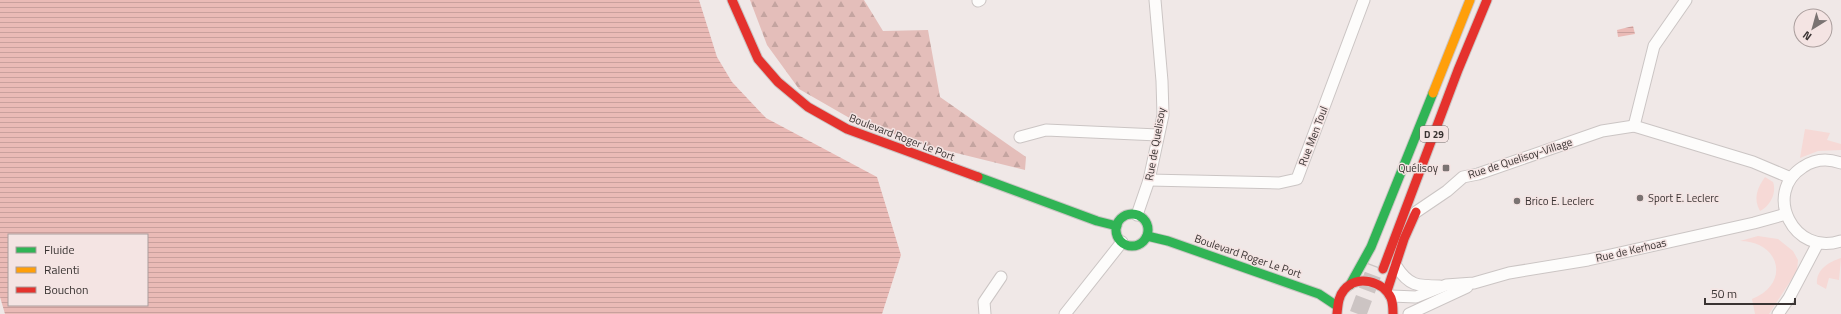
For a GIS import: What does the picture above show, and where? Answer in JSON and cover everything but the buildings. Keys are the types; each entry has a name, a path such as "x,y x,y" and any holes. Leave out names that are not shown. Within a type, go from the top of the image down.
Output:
{"main road":[{"name":"Boulevard Roger Le Port","path":"732,0 758,59 778,82 808,107 847,130 1097,221 1117,226"},
{"path":"1350,285 1371,247 1470,0"},
{"name":"D 29","path":"1474,0 1380,268 1458,70 1488,0"},
{"path":"1431,168 1488,0"},
{"path":"1389,293 1404,239 1421,197"},
{"path":"1137,215 1147,223 1147,236 1142,244 1135,246 1126,245 1117,235 1117,226 1120,220 1125,216 1137,215"},
{"name":"Boulevard Roger Le Port","path":"1147,236 1168,241 1318,294 1337,310"},
{"path":"1337,310 1341,293 1350,285 1360,280 1367,280 1378,283 1389,293 1393,302 1393,314"}],"street":[{"name":"Rue de Quelisoy","path":"1137,215 1149,180 1163,115 1155,0"},
{"name":"Rue Men Toul","path":"1149,180 1279,183 1297,179 1364,0"},
{"path":"1634,126 1654,46 1686,0"},
{"name":"Rue de Quelisoy-Village","path":"1416,212 1448,191 1463,177 1478,174 1602,131 1634,126 1753,162 1791,178"},
{"path":"1020,137 1046,130 1158,135"},
{"path":"1841,163 1832,160 1820,160 1809,163 1799,169 1791,178 1786,189 1784,201 1786,214 1798,233 1807,239 1818,243 1833,244 1841,241"},
{"name":"Rue de Kerhoas","path":"1409,314 1474,283 1509,273 1588,260 1754,223 1786,214"},
{"path":"1065,314 1122,242"},
{"path":"1778,314 1789,298 1818,243"},
{"path":"1396,266 1410,283 1420,286 1446,285"},
{"path":"985,314 984,302 1001,277"},
{"name":"Rue de Kerhoas","path":"1389,293 1416,297 1446,285 1474,283"}],"shaded area":[{"path":"0,0 699,0 717,57 732,82 766,118 877,177 901,255 882,314 5,314 0,297"},
{"path":"1633,26 1635,34 1618,37 1617,30"},
{"path":"1805,129 1830,133 1827,140 1841,144 1841,150 1818,151 1800,158"},
{"path":"1765,177 1773,182 1774,190 1770,203 1760,211 1756,198 1760,185"},
{"path":"1758,236 1778,239 1793,251 1798,260 1797,271 1769,314 1755,314 1752,299 1764,292 1772,284 1776,274 1776,264 1772,255 1764,248 1754,243 1740,241"},
{"path":"1841,258 1839,280 1829,278 1826,289 1817,284 1817,279 1821,270 1828,264"}],"green space":[{"path":"750,0 864,0 883,31 928,30 940,97 1026,157 1025,170 928,146 853,120 799,89 767,45"}],"tunnel":[{"path":"1358,314 1376,266"}],"traffic: fast":[{"path":"1350,285 1371,247 1433,93"},
{"path":"978,177 1097,221 1117,226"},
{"path":"1129,214 1135,214 1145,221 1148,230 1147,236 1141,243 1135,246 1129,246 1119,239 1116,233 1116,227 1123,217 1129,214"},
{"path":"1147,236 1168,241 1319,294 1337,306"}],"traffic: slow":[{"path":"1433,93 1470,0"}],"traffic: jam":[{"path":"732,0 758,59 778,82 808,107 847,129 978,177"},
{"path":"1383,269 1458,70 1487,0"},
{"path":"1387,291 1404,239 1416,212"},
{"path":"1337,314 1339,298 1344,290 1349,285 1362,281 1376,284 1387,292 1392,300 1393,314"}],"place":[{"name":"Quélisoy","path":"1446,168"},
{"name":"Sport E. Leclerc","path":"1640,198"},
{"name":"Brico E. Leclerc","path":"1517,201"}]}
